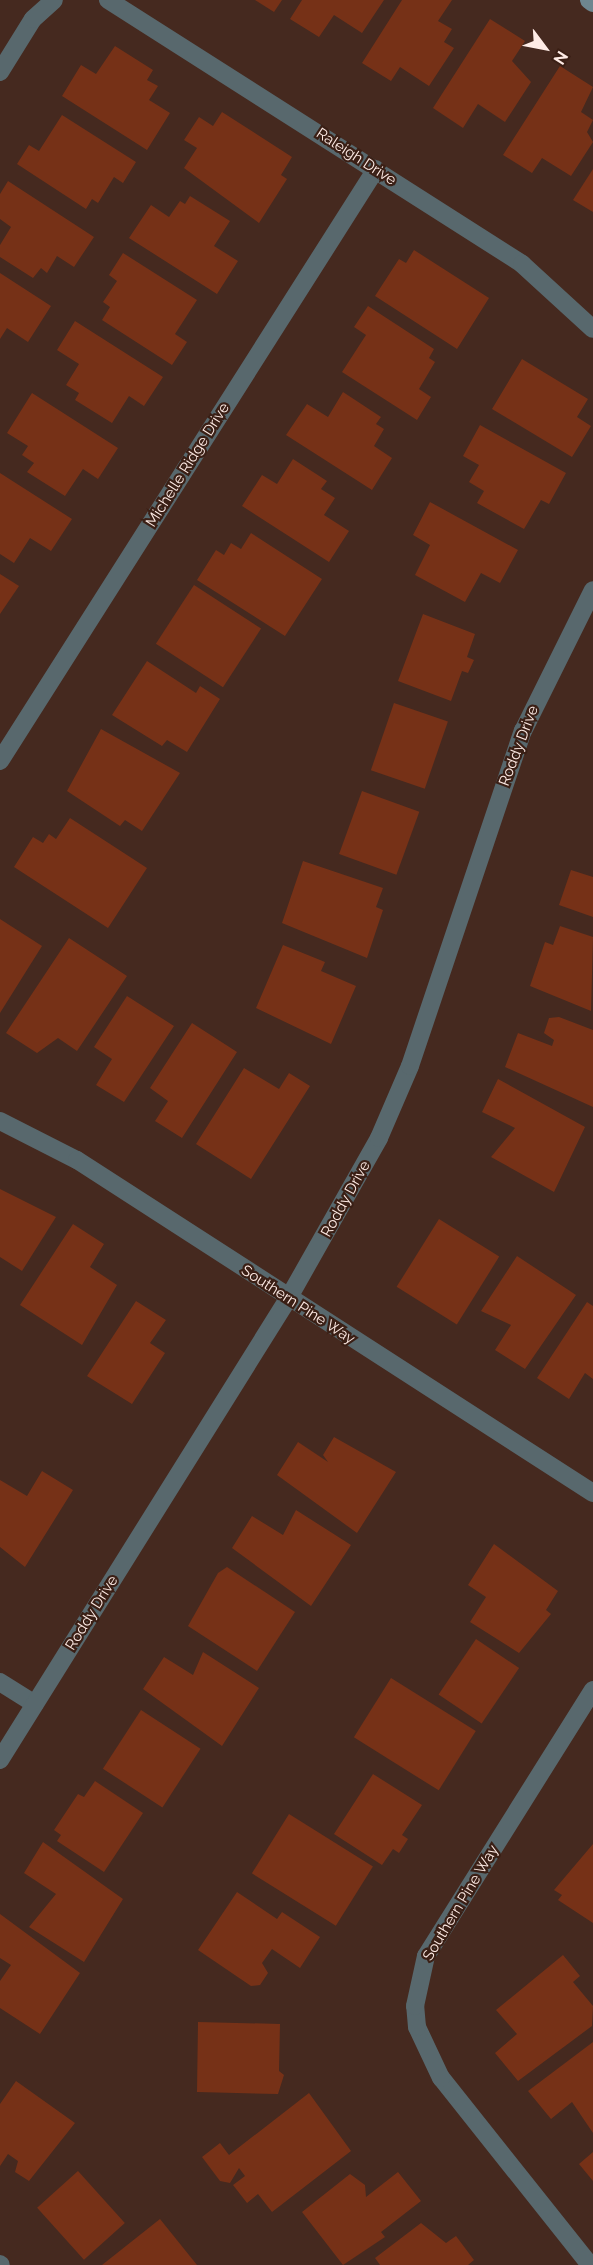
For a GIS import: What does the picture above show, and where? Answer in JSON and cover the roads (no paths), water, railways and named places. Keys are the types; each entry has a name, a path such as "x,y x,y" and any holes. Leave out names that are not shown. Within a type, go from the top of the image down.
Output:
{"main road":[{"path":"589,0 593,3"}],"street":[{"path":"0,72 33,19 54,0"},
{"name":"Raleigh Drive","path":"108,0 522,264 593,329"},
{"name":"Michelle Ridge Drive","path":"0,761 375,169"},
{"name":"Roddy Drive","path":"0,1760 288,1299 395,1103 523,731 593,590"},
{"name":"Southern Pine Way","path":"0,1121 77,1160 288,1299 593,1493"},
{"path":"0,1682 35,1704"},
{"name":"Southern Pine Way","path":"590,2265 441,2078 417,2027 415,2006 426,1956 593,1690"}]}
